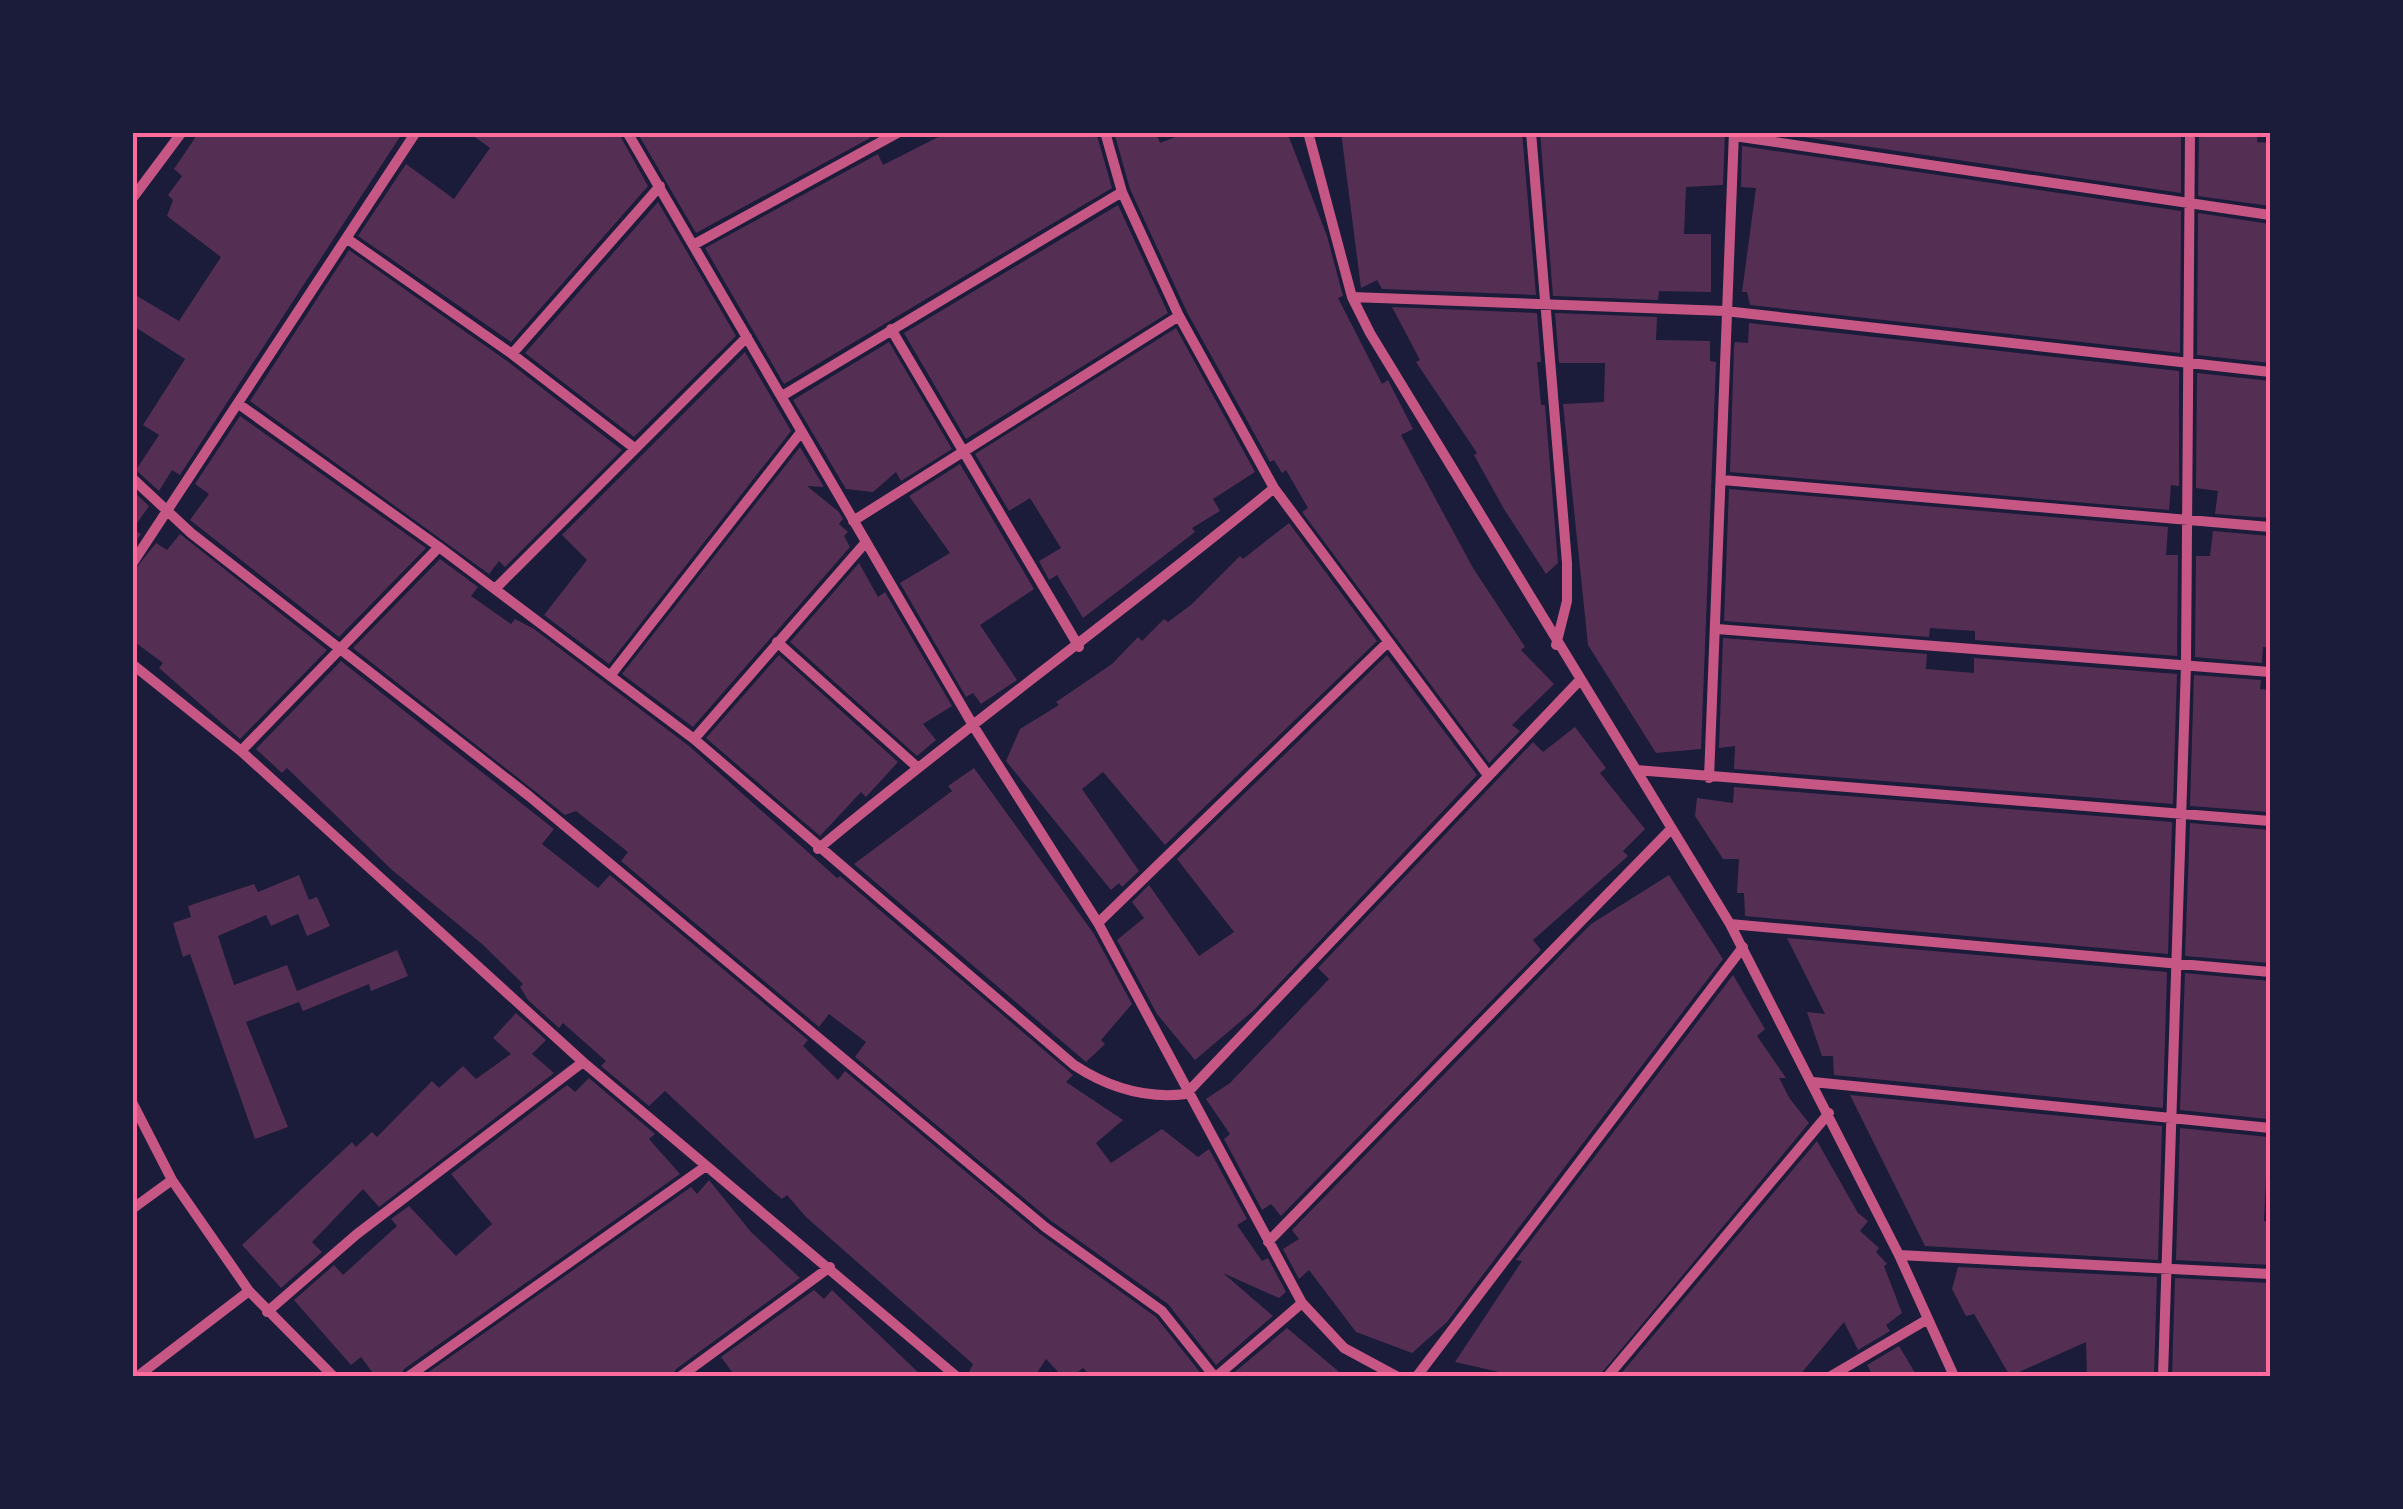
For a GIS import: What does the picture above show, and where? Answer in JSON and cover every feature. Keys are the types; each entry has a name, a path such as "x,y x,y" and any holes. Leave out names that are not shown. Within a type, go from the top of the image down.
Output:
{"street":[{"path":"132,199 182,132"},
{"path":"627,132 974,727 1098,923 1186,1094 1302,1303 1344,1348 1396,1376"},
{"path":"695,244 899,132"},
{"path":"1105,132 1122,192 1179,316 1274,488 1487,774"},
{"path":"1308,132 1352,297 1556,645 1730,924 1814,1082 1954,1376"},
{"path":"1531,132 1567,563 1568,601 1556,645"},
{"path":"2163,1376 2168,1119 2186,666 2190,132"},
{"path":"1709,778 1734,134 2270,215"},
{"path":"132,564 348,240 410,135"},
{"path":"512,354 660,186"},
{"path":"782,396 1122,192"},
{"path":"348,240 512,354 633,447"},
{"path":"1352,297 1725,310 2270,372"},
{"path":"854,521 1179,316"},
{"path":"891,328 1080,647"},
{"path":"495,589 747,337"},
{"path":"240,405 440,547 694,739 818,849 1086,1073 1144,1094 1186,1094 1579,681"},
{"path":"610,676 801,432"},
{"path":"132,478 191,533 529,796 1016,1203 1162,1311 1215,1376 1302,1303"},
{"path":"1722,480 2270,527"},
{"path":"818,849 917,766 1080,647 1274,488"},
{"path":"694,739 866,542"},
{"path":"241,751 440,547"},
{"path":"1717,628 2270,672"},
{"path":"778,642 917,766"},
{"path":"1098,923 1388,642"},
{"path":"132,664 241,751 582,1062 956,1376"},
{"path":"1636,770 2270,821"},
{"path":"1268,1242 1671,828"},
{"path":"1730,924 2270,972"},
{"path":"1417,1376 1743,948"},
{"path":"267,1312 357,1234 582,1062"},
{"path":"1814,1082 2270,1128"},
{"path":"132,1102 172,1180 249,1292 333,1376"},
{"path":"1608,1376 1828,1113"},
{"path":"409,1376 706,1166"},
{"path":"132,1208 172,1180"},
{"path":"1899,1256 2270,1274"},
{"path":"681,1376 830,1268"},
{"path":"138,1376 249,1292"},
{"path":"1831,1376 1928,1319"}],"building":[{"path":"199,132 403,132 180,475 172,470 159,491 136,470 159,435 143,425 185,359 132,325 132,293 179,321 221,257 167,216 173,200 168,195 182,176 174,169"},
{"path":"468,132 618,132 648,186 511,342 358,236 406,164 454,199 490,148"},
{"path":"637,132 868,132 870,138 696,233"},
{"path":"948,132 1096,132 1112,188 784,384 705,248 878,154 883,165"},
{"path":"1114,132 1156,132 1160,143 1188,132 1287,132 1327,236 1343,296 1338,298 1382,384 1388,380 1413,429 1401,435 1473,568 1525,647 1521,650 1554,684 1512,725 1520,731 1489,763 1302,512 1308,508 1286,470 1282,473 1274,460 1270,462 1187,312 1130,189"},
{"path":"1341,132 1522,132 1536,295 1382,289 1377,280 1361,288"},
{"path":"1540,132 1611,132 1612,137 1725,132 1723,185 1686,187 1684,234 1711,234 1711,292 1659,291 1658,300 1553,296"},
{"path":"1770,132 2181,132 2181,193"},
{"path":"2199,132 2258,132 2257,142 2270,143 2270,206 2198,196"},
{"path":"1742,146 2181,211 2180,353 1750,305 1747,292 1742,292 1756,188 1741,187"},
{"path":"658,202 736,336 634,437 525,353"},
{"path":"1118,205 1168,313 966,439 904,333"},
{"path":"2198,213 2270,224 2270,363 2197,355"},
{"path":"349,250 507,361 622,450 505,567 499,561 489,574 250,401"},
{"path":"1392,307 1537,313 1541,362 1537,362 1541,405 1545,405 1558,563 1546,574 1504,509 1474,455 1477,453 1416,362 1420,360"},
{"path":"1555,313 1657,317 1656,340 1710,341 1710,361 1716,362 1701,749 1656,753 1588,645 1563,404 1604,402 1605,363 1559,363"},
{"path":"1749,323 2179,371 2179,486 2171,485 2169,510 1730,472 1734,347 1735,342 1748,343"},
{"path":"1176,328 1255,472 1213,499 1220,511 1192,528 1195,532 1083,618 1057,575 1049,580 1039,561 1061,548 1030,498 1009,511 975,454"},
{"path":"889,342 952,449 901,481 896,472 873,492 846,489 793,400"},
{"path":"745,352 791,431 609,664 544,615 587,560 562,535"},
{"path":"2197,373 2270,381 2270,518 2215,514 2218,491 2196,488"},
{"path":"240,416 426,548 339,637 190,520 209,494 195,484"},
{"path":"800,447 824,487 807,486 839,512 843,519 839,524 848,532 844,536 850,547 693,727 622,674"},
{"path":"960,464 1034,589 980,625 1017,680 981,704 973,693 966,697 900,583 950,553 909,496"},
{"path":"1729,489 2168,527 2166,555 2178,555 2177,656 1975,640 1975,631 1930,628 1929,637 1724,621"},
{"path":"132,490 149,506 133,529 141,534 132,547"},
{"path":"1289,523 1377,641 1165,845 1103,772 1082,789 1139,871 1122,887 1119,883 1111,890 1006,761 1020,729 1112,664 1138,637 1142,641 1164,619 1168,622 1192,604 1240,556 1243,559"},
{"path":"2213,531 2270,536 2270,648 2263,647 2262,663 2195,657 2196,556 2210,556"},
{"path":"180,534 327,650 240,739 159,668 163,663 132,640 132,573 156,543 167,550"},
{"path":"440,559 478,587 471,596 511,624 515,619 534,629 689,746 837,878 840,876 1073,1075 1066,1082 1123,1120 1096,1143 1111,1163 1162,1129 1198,1157 1209,1149 1247,1219 1237,1225 1262,1261 1268,1258 1286,1292 1279,1298 1223,1273 1273,1316 1216,1365 1168,1304 1050,1220 855,1057 866,1042 829,1014 819,1027 621,861 628,852 576,811 565,815 353,648"},
{"path":"859,563 878,597 885,592 952,706 923,724 936,740 917,756 790,642"},
{"path":"1723,638 1927,654 1926,669 1974,673 1974,658 2177,674 2173,804 1734,769 1735,746 1719,748"},
{"path":"779,655 898,762 866,797 861,792 820,836 706,738"},
{"path":"1387,655 1477,775 1254,1010 1195,1060 1157,1014 1117,940 1144,918 1132,902 1149,885 1199,956 1234,932 1177,859"},
{"path":"341,661 554,829 542,844 598,888 610,875 808,1040 803,1046 838,1080 845,1071 1040,1234 1156,1317 1203,1376 1091,1376 1083,1368 1073,1376 1062,1376 1046,1359 1035,1376 967,1376 973,1364 806,1217 787,1195 782,1199 770,1189 665,1091 649,1106 601,1066 606,1061 563,1023 559,1028 528,1000 520,987 523,984 482,944 392,870 287,768 282,773 256,749"},
{"path":"2194,675 2261,680 2260,689 2270,690 2270,812 2190,806"},
{"path":"1575,727 1606,768 1600,773 1645,829 1623,851 1628,856 1533,940 1541,950 1281,1216 1271,1204 1262,1210 1224,1139 1230,1134 1206,1099 1230,1083 1329,979 1318,968 1533,742 1543,752"},
{"path":"974,768 1094,934 1132,1004 1101,1040 1105,1044 1086,1062 854,864 952,791 948,786"},
{"path":"1734,787 2172,822 2168,954 1745,916 1744,893 1737,893 1739,859 1723,859 1695,816 1697,798 1733,803"},
{"path":"2190,823 2270,830 2270,963 2185,956"},
{"path":"299,875 309,900 317,897 330,926 307,936 298,914 271,926 266,915 218,936 234,985 287,965 297,991 397,950 408,976 371,991 369,984 303,1011 299,1002 246,1022 288,1127 255,1139 190,954 183,957 173,923 191,917 188,906 254,884 258,892"},
{"path":"1669,875 1723,959 1447,1322 1412,1353 1356,1332 1309,1270 1299,1279 1283,1249 1299,1239 1292,1230 1591,924"},
{"path":"1787,938 2167,972 2163,1108 1834,1075 1833,1056 1822,1056 1807,1012 1825,1014"},
{"path":"2185,973 2270,981 2268,1119 2180,1110"},
{"path":"1733,975 1765,1029 1757,1036 1786,1078 1779,1078 1790,1099 1809,1123 1599,1376 1496,1376 1499,1372 1455,1362 1522,1261 1516,1260"},
{"path":"516,1013 546,1040 532,1054 554,1073 379,1207 363,1189 312,1242 322,1252 281,1288 242,1245 352,1142 356,1147 372,1132 377,1137 432,1081 439,1088 463,1066 476,1079 511,1054 493,1038"},
{"path":"589,1078 655,1134 649,1139 680,1174 404,1369 400,1376 375,1376 361,1357 351,1365 294,1300 334,1265 343,1275 397,1226 391,1219 409,1206 456,1256 492,1224 451,1174 567,1085 575,1092"},
{"path":"1850,1095 2162,1126 2158,1260 1925,1246"},
{"path":"2180,1128 2268,1137 2264,1221 2270,1222 2270,1265 2176,1260"},
{"path":"1817,1141 1858,1213 1868,1221 1860,1231 1879,1248 1876,1252 1887,1264 1884,1266 1902,1313 1886,1325 1890,1331 1858,1350 1844,1322 1799,1376 1619,1376"},
{"path":"709,1180 751,1232 800,1278 676,1369 672,1376 423,1376 691,1187 697,1194"},
{"path":"1958,1267 2157,1277 2154,1376 2087,1376 2086,1342 2010,1376 1974,1314 1966,1316 1952,1289"},
{"path":"2175,1278 2270,1283 2270,1376 2172,1376"},
{"path":"814,1290 824,1299 832,1290 922,1376 735,1376 721,1357"},
{"path":"1287,1328 1344,1376 1230,1376"},
{"path":"1899,1346 1917,1376 1873,1376 1867,1365"}]}
